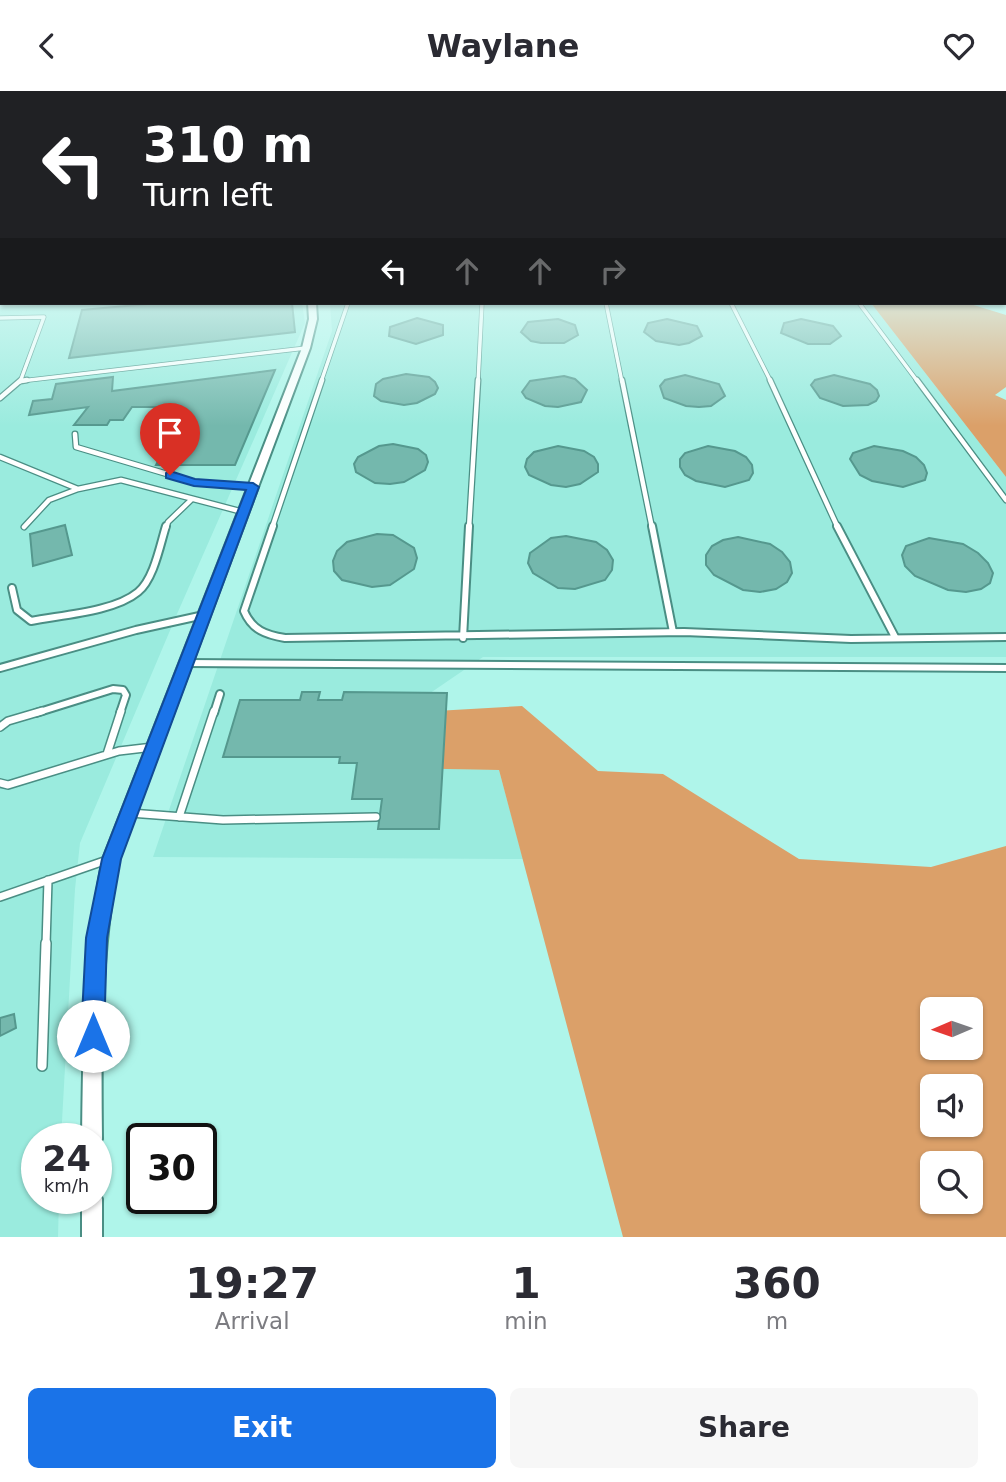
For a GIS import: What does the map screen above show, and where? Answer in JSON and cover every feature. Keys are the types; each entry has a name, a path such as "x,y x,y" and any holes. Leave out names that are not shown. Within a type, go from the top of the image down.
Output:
{"street":[{"path":"92,1123 93,985 102,898 111,859 306,348 313,318"},
{"path":"92,1214 92,1237"}],"lane":[{"path":"0,398 21,381 43,318"},
{"path":"343,318 244,611 247,623 260,632 280,638 463,638 673,632 895,638 1006,637"},
{"path":"463,638 481,318"},
{"path":"609,318 673,632"},
{"path":"740,318 793,426 841,535 895,638"},
{"path":"871,318 1006,500"},
{"path":"21,381 306,348"},
{"path":"75,433 76,447 194,482 253,487"},
{"path":"0,457 78,489"},
{"path":"24,527 49,500 78,489 121,480 243,512"},
{"path":"12,588 18,610 31,621 101,608 138,592 149,575 168,522 192,499"},
{"path":"0,668 136,630 204,615"},
{"path":"185,663 1006,668"},
{"path":"0,727 8,721 113,689 123,690 126,695 107,754"},
{"path":"179,817 220,694"},
{"path":"0,783 8,785 107,754 153,747"},
{"path":"128,813 223,820 376,817"},
{"path":"0,897 111,859"},
{"path":"42,1066 48,880"}],"shaded area":[{"path":"0,318 304,318 305,323 80,843 62,1123 21,1123 21,1214 59,1214 58,1237 0,1237"},
{"path":"331,318 883,318 1006,477 1006,657 483,657 401,713 395,768 499,770 523,859 153,857 332,331"},
{"path":"883,318 1006,318 1006,387 995,395 1006,400 1006,477"},
{"path":"522,706 598,771 663,774 799,859 931,867 1006,846 1006,1237 623,1237 499,770 395,768 401,713"}],"building":[{"path":"80,318 294,318 295,332 69,358"},
{"path":"419,318 443,325 443,335 416,344 389,336 390,327"},
{"path":"558,319 575,325 578,335 564,343 541,343 531,341 521,332 528,322"},
{"path":"667,319 697,326 702,336 679,345 656,341 644,332 648,323"},
{"path":"801,319 833,326 841,336 830,344 808,344 781,333 784,323"},
{"path":"275,370 235,465 156,465 185,412 156,412 160,407 132,407 123,420 110,420 107,425 74,425 88,407 29,415 33,401 52,399 56,384 113,377 112,391"},
{"path":"406,374 429,377 438,388 435,394 417,403 404,405 381,401 374,396 376,384 383,379"},
{"path":"685,375 719,384 725,396 711,406 699,407 686,406 664,398 660,386 665,380"},
{"path":"834,375 870,384 879,396 868,405 843,406 820,398 811,385 815,380"},
{"path":"564,376 575,379 587,390 581,402 558,407 545,406 526,398 522,392 530,381"},
{"path":"393,444 418,449 426,455 428,462 425,470 404,482 390,484 375,483 356,472 354,464 358,457 379,446"},
{"path":"558,446 584,451 594,457 598,472 580,484 566,487 551,485 529,475 525,467 527,459 534,452"},
{"path":"708,446 735,451 746,457 752,465 753,473 749,480 725,487 696,481 685,475 680,467 680,459 685,453"},
{"path":"874,446 903,451 916,457 924,465 927,473 925,480 903,487 872,481 860,475 850,459 853,453"},
{"path":"65,525 72,555 33,566 30,534"},
{"path":"377,534 393,535 414,548 417,558 414,569 390,585 372,587 342,580 334,571 333,561 337,551 347,542"},
{"path":"566,536 596,542 607,550 613,560 612,570 605,580 575,589 558,588 533,573 528,563 530,553 551,538"},
{"path":"738,537 770,544 782,552 790,562 792,573 787,582 776,589 760,592 743,590 714,575 706,565 706,555 712,546"},
{"path":"929,538 963,544 978,553 993,573 990,583 981,589 966,592 948,590 915,576 905,566 902,555 906,546"},
{"path":"302,692 320,692 318,700 342,700 344,692 447,693 439,829 378,829 382,799 352,799 357,763 339,763 340,757 223,757 240,700 300,700"},
{"path":"14,1014 16,1028 0,1036 0,1018"}],"route":[{"path":"93,1036 96,938 111,859 253,487 194,482 170,475"}]}
